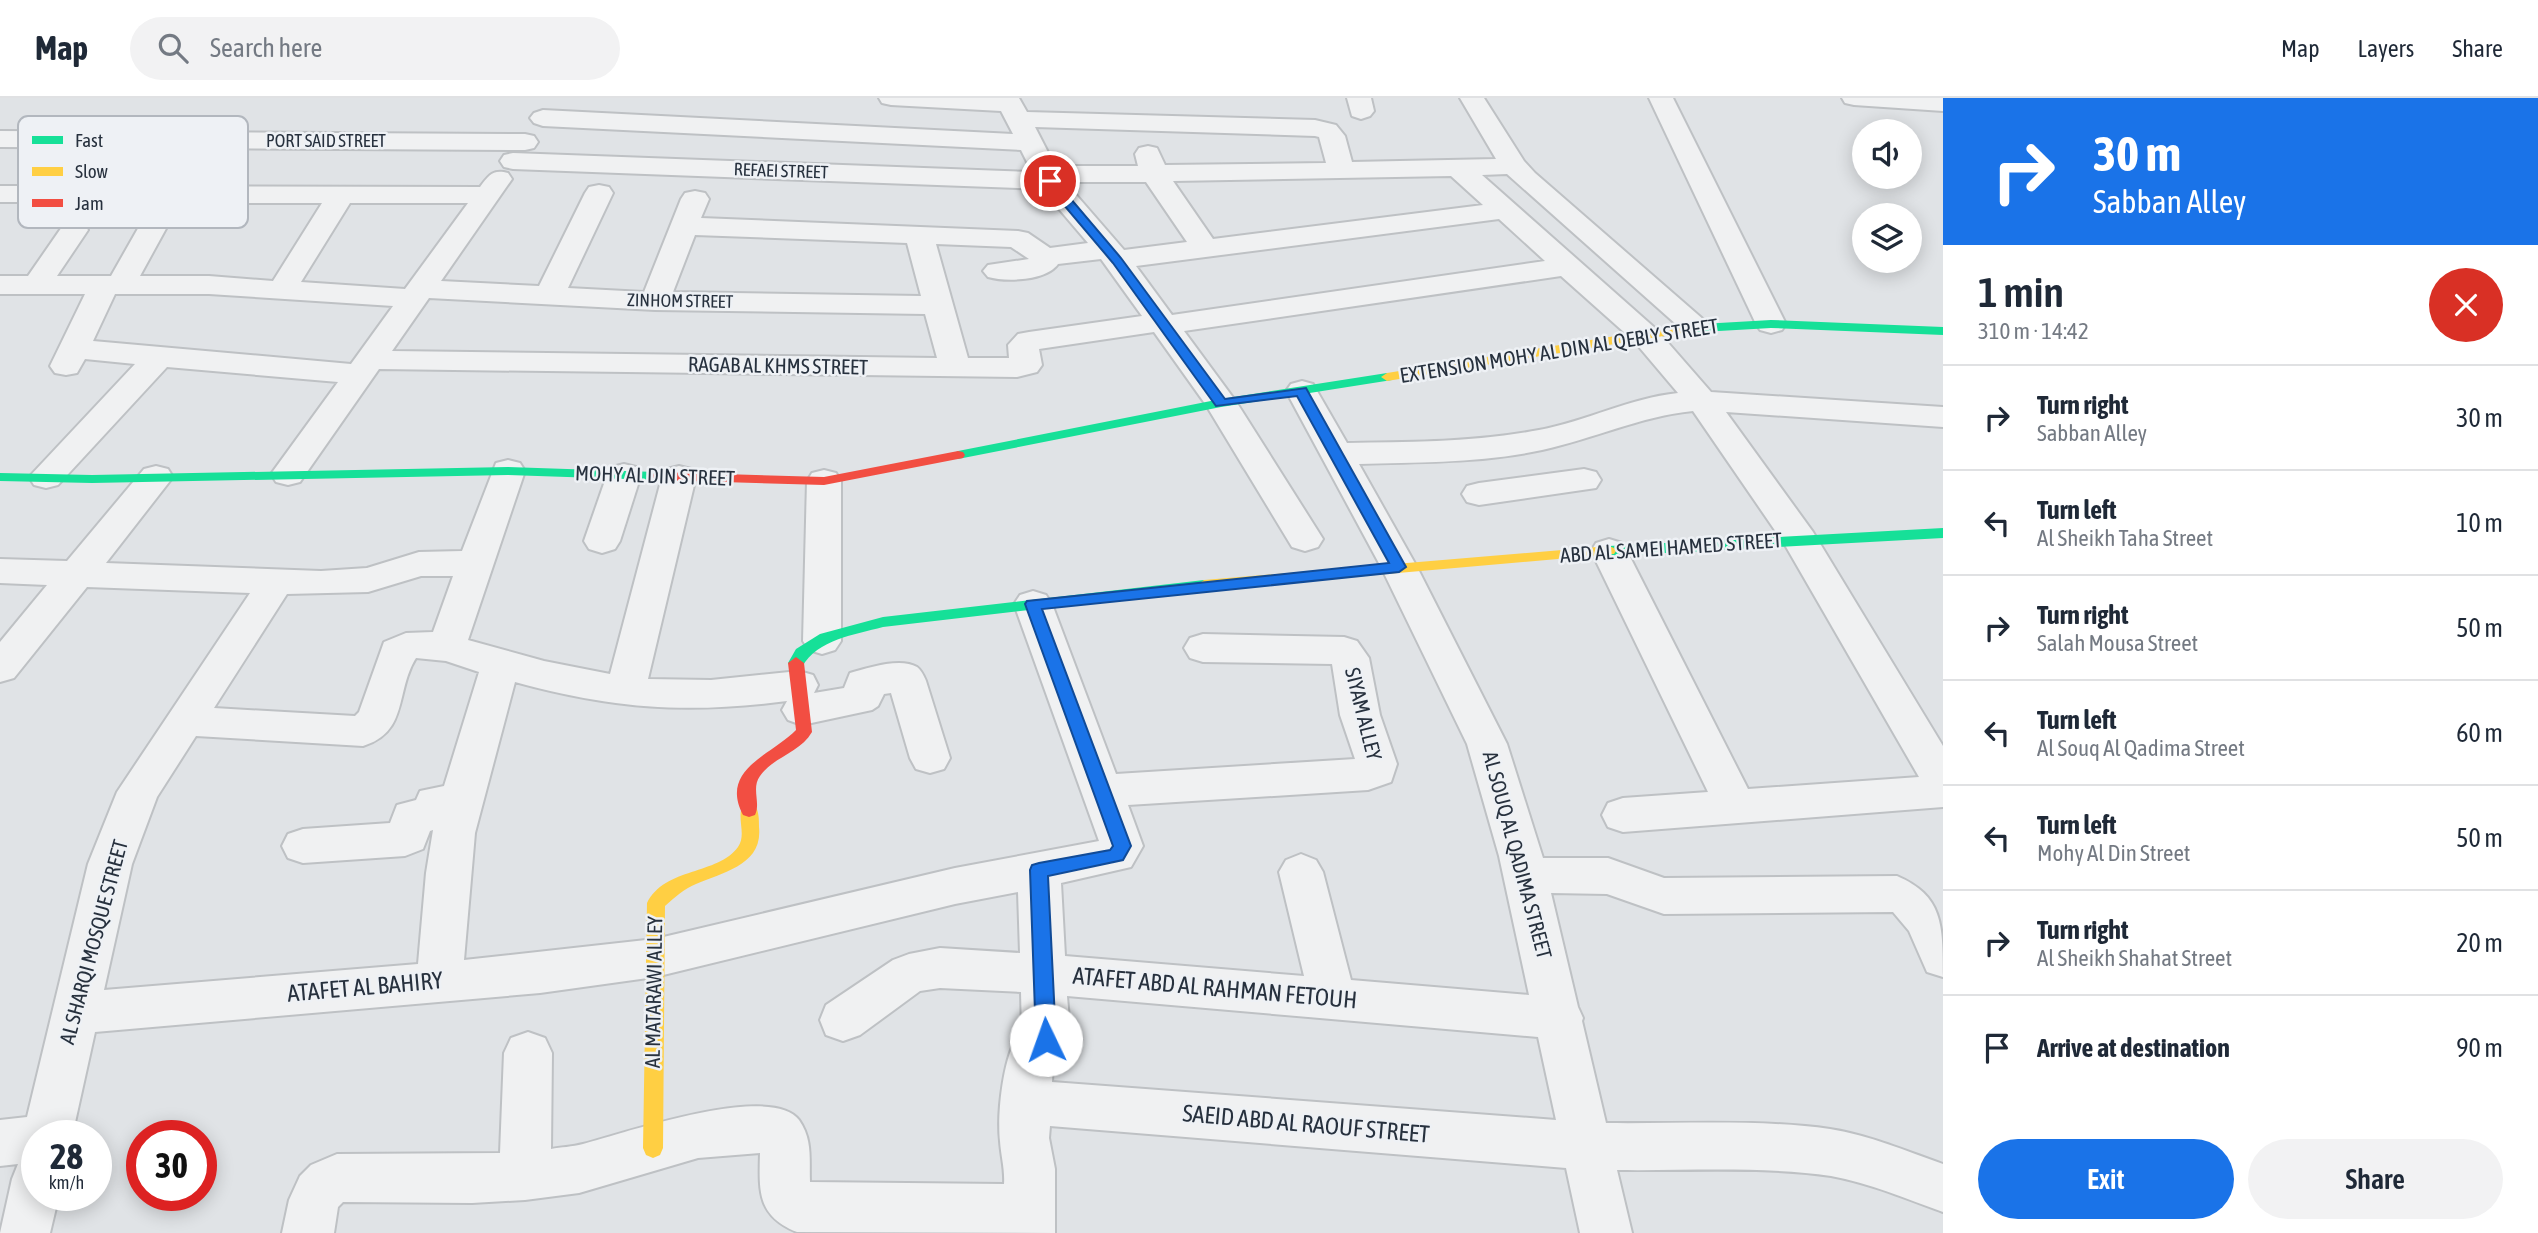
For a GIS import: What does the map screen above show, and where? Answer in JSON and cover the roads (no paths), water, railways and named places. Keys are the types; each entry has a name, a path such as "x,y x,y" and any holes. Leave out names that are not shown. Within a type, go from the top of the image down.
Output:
{"street":[{"path":"891,98 1014,116"},
{"path":"1472,98 1514,166 1697,327"},
{"path":"1661,98 1771,324"},
{"path":"1854,98 1927,101"},
{"path":"288,474 550,108 1014,116 1327,130 1332,136 1341,170"},
{"path":"1014,116 1047,177 1113,255 1221,403 1305,539"},
{"path":"1137,123 1154,173 1206,249"},
{"name":"PORT SAID STREET","path":"0,139 18,139"},
{"name":"PORT SAID STREET","path":"248,145 519,152"},
{"name":"REFAEI STREET","path":"519,152 1047,177 1514,166"},
{"path":"1457,167 1645,335 1702,401 1800,540 1943,781"},
{"path":"549,296 599,193"},
{"path":"0,194 18,194"},
{"path":"248,194 488,195"},
{"path":"282,290 341,195"},
{"path":"656,301 695,200"},
{"path":"685,226 1018,239 1026,241 1038,254 1045,257 1206,249 1505,210"},
{"path":"112,285 149,228"},
{"path":"36,286 74,230"},
{"path":"919,235 955,368"},
{"path":"998,271 1036,267 1044,263 1045,257"},
{"path":"1163,323 1568,267"},
{"name":"RAGAB AL KHMS STREET","path":"112,285 70,357 160,356 363,367 1023,368 1027,362 1023,345 1029,341 1163,323"},
{"name":"ZINHOM STREET","path":"1,286 209,285 282,290 656,301 938,305"},
{"name":"EXTENSION MOHY AL DIN AL QEBLY STREET","path":"1301,391 1697,327 1771,324 1943,331"},
{"path":"46,477 160,356"},
{"name":"MOHY AL DIN STREET","path":"0,477 508,471 824,481 897,469 1221,403 1301,391"},
{"name":"AL SOUQ AL QADIMA STREET","path":"1301,391 1399,567 1487,744 1502,786 1560,1018 1606,1233"},
{"path":"1338,454 1501,446 1582,430 1657,405 1702,401 1943,417"},
{"path":"1501,446 1533,487"},
{"path":"446,648 508,471"},
{"path":"602,541 624,475"},
{"path":"0,668 81,573 156,477"},
{"path":"625,691 679,477"},
{"path":"1479,494 1584,480"},
{"path":"822,641 824,481"},
{"name":"ABD AL SAMEI HAMED STREET","path":"822,641 856,628 894,620 1399,567 1609,551 1943,533"},
{"path":"1609,551 1735,807"},
{"path":"0,571 348,583 368,580 419,564 475,563"},
{"name":"AL SHARQI MOSQUE STREET","path":"51,1120 110,864 138,792 277,581"},
{"path":"1032,604 1102,791"},
{"name":"AL MATARAWI ALLEY","path":"653,1148 654,911 660,895 676,882 732,862 747,851 752,836 746,794 749,776 755,768 799,740 804,732 798,657 822,641"},
{"path":"186,721 363,731 376,720 397,652 402,647 416,644 446,648 502,664 625,691 682,695 741,692 858,700 864,696 864,683 903,677 907,681 930,758"},
{"name":"SIYAM ALLEY","path":"1102,791 1368,774 1376,771 1378,767 1360,715 1350,658 1344,651 1203,648"},
{"path":"438,981 445,943 450,858 462,801 502,664"},
{"name":"ATAFET AL BAHIRY","path":"74,1013 540,973 655,958 931,891 1116,855 1120,851 1120,841 1102,791"},
{"path":"1623,815 1943,792"},
{"path":"303,846 406,839 412,817 430,815 435,803 462,801"},
{"path":"314,1211 331,1180 345,1177 472,1179 525,1176 579,1169 698,1135 771,1129 780,1132 784,1141 785,1191 788,1201 797,1208 1028,1221 1030,1169 1024,1138 1030,1058 1046,1040 1039,870"},
{"path":"1301,872 1332,998"},
{"path":"1525,875 1608,876 1664,897 1897,894 1905,896 1919,907 1943,958"},
{"name":"ATAFET ABD AL RAHMAN FETOUH","path":"843,1020 896,982 924,970 940,968 1042,974 1560,1018"},
{"path":"525,1176 528,1053"},
{"name":"SAEID ABD AL RAOUF STREET","path":"1026,1102 1587,1146 1790,1149 1832,1153 1874,1164 1943,1188"},
{"path":"0,1143 21,1141"},
{"path":"24,1233 29,1211"}]}
